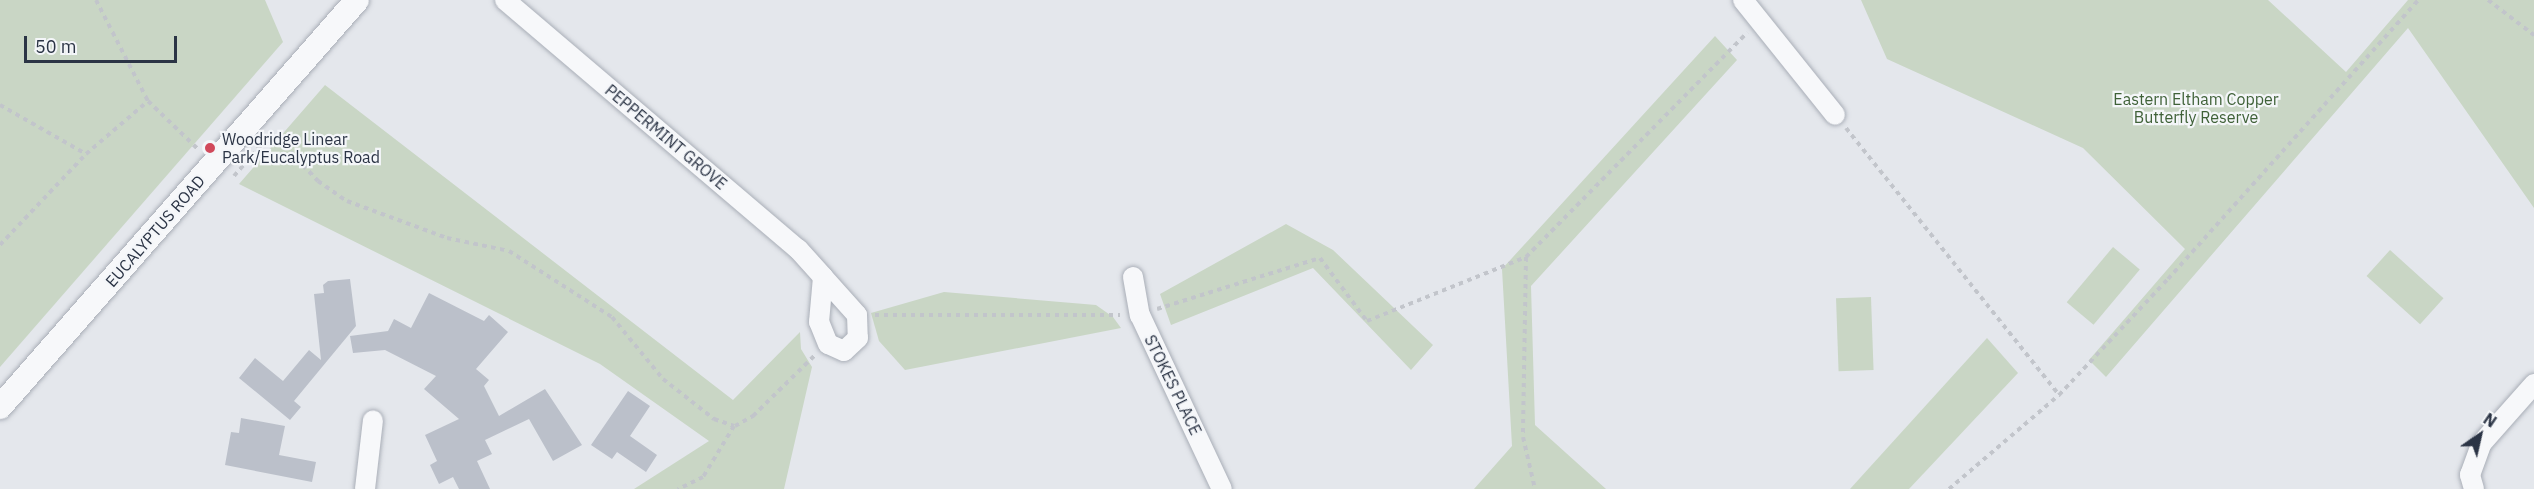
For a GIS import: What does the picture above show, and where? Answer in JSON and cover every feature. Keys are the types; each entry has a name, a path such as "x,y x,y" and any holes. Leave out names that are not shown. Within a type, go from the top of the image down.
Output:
{"street":[{"name":"EUCALYPTUS ROAD","path":"0,407 357,0"},
{"name":"PEPPERMINT GROVE","path":"505,0 798,249 857,315"},
{"path":"1743,0 1835,115"},
{"path":"823,277 819,322 828,344 844,351 858,338 857,315"},
{"name":"STOKES PLACE","path":"1133,277 1140,315 1222,489"},
{"path":"2474,489 2470,475 2481,444 2534,384"},
{"path":"365,489 373,420"}],"path":[{"path":"96,0 148,101 214,163 234,176 268,139 278,139 318,181 347,201 447,238 494,245 523,257 612,317 663,379 714,419 734,426"},
{"path":"1949,489 2059,395 2176,270 2418,0"},
{"path":"2488,0 2534,35"},
{"path":"857,315 1140,315 1320,258 1367,321 1526,257 1759,21"},
{"path":"0,245 86,154 148,101"},
{"path":"0,105 86,154"},
{"path":"1835,115 2059,395"},
{"path":"1526,257 1523,437 1535,489"},
{"path":"678,489 703,477 734,426 753,416 828,344"}],"green space":[{"path":"0,0 265,0 283,42 0,367"},
{"name":"Eastern Eltham Copper Butterfly Reserve","path":"1861,0 2268,0 2346,72 2408,0 2534,0 2534,208 2408,28 2106,377 2089,360 2185,249 2083,148 1887,59"},
{"path":"1715,36 1737,60 1531,286 1535,425 1606,489 1474,489 1512,446 1502,269"},
{"path":"325,85 733,400 800,332 801,349 812,367 784,489 634,489 709,441 600,364 239,184"},
{"path":"1286,224 1333,250 1433,345 1411,370 1313,268 1171,325 1160,294"},
{"path":"2113,247 2140,269 2094,325 2067,302"},
{"path":"2390,250 2444,298 2420,324 2367,276"},
{"path":"944,292 1096,305 1113,317 1121,328 905,370 879,341 871,313"},
{"path":"1871,297 1874,370 1839,371 1836,298"},
{"path":"1987,338 2018,373 1909,489 1850,489"}],"building":[{"path":"350,279 356,326 294,401 301,407 290,420 239,378 255,358 283,381 309,350 321,360 314,294 324,293 323,285 328,281"},
{"path":"429,293 484,321 489,315 508,332 476,369 489,380 484,386 499,416 545,389 582,445 553,461 529,419 485,440 492,454 477,461 490,489 459,489 453,477 439,484 430,465 437,461 425,435 459,419 424,389 436,376 385,350 353,353 350,336 388,331 394,319 411,328"},
{"path":"628,391 650,406 630,436 657,455 646,472 617,452 612,459 591,445"},
{"path":"241,418 285,426 279,455 316,462 312,482 225,465 231,432 239,433"}],"place":[{"name":"Woodridge Linear Park/Eucalyptus Road","path":"210,148"}]}
